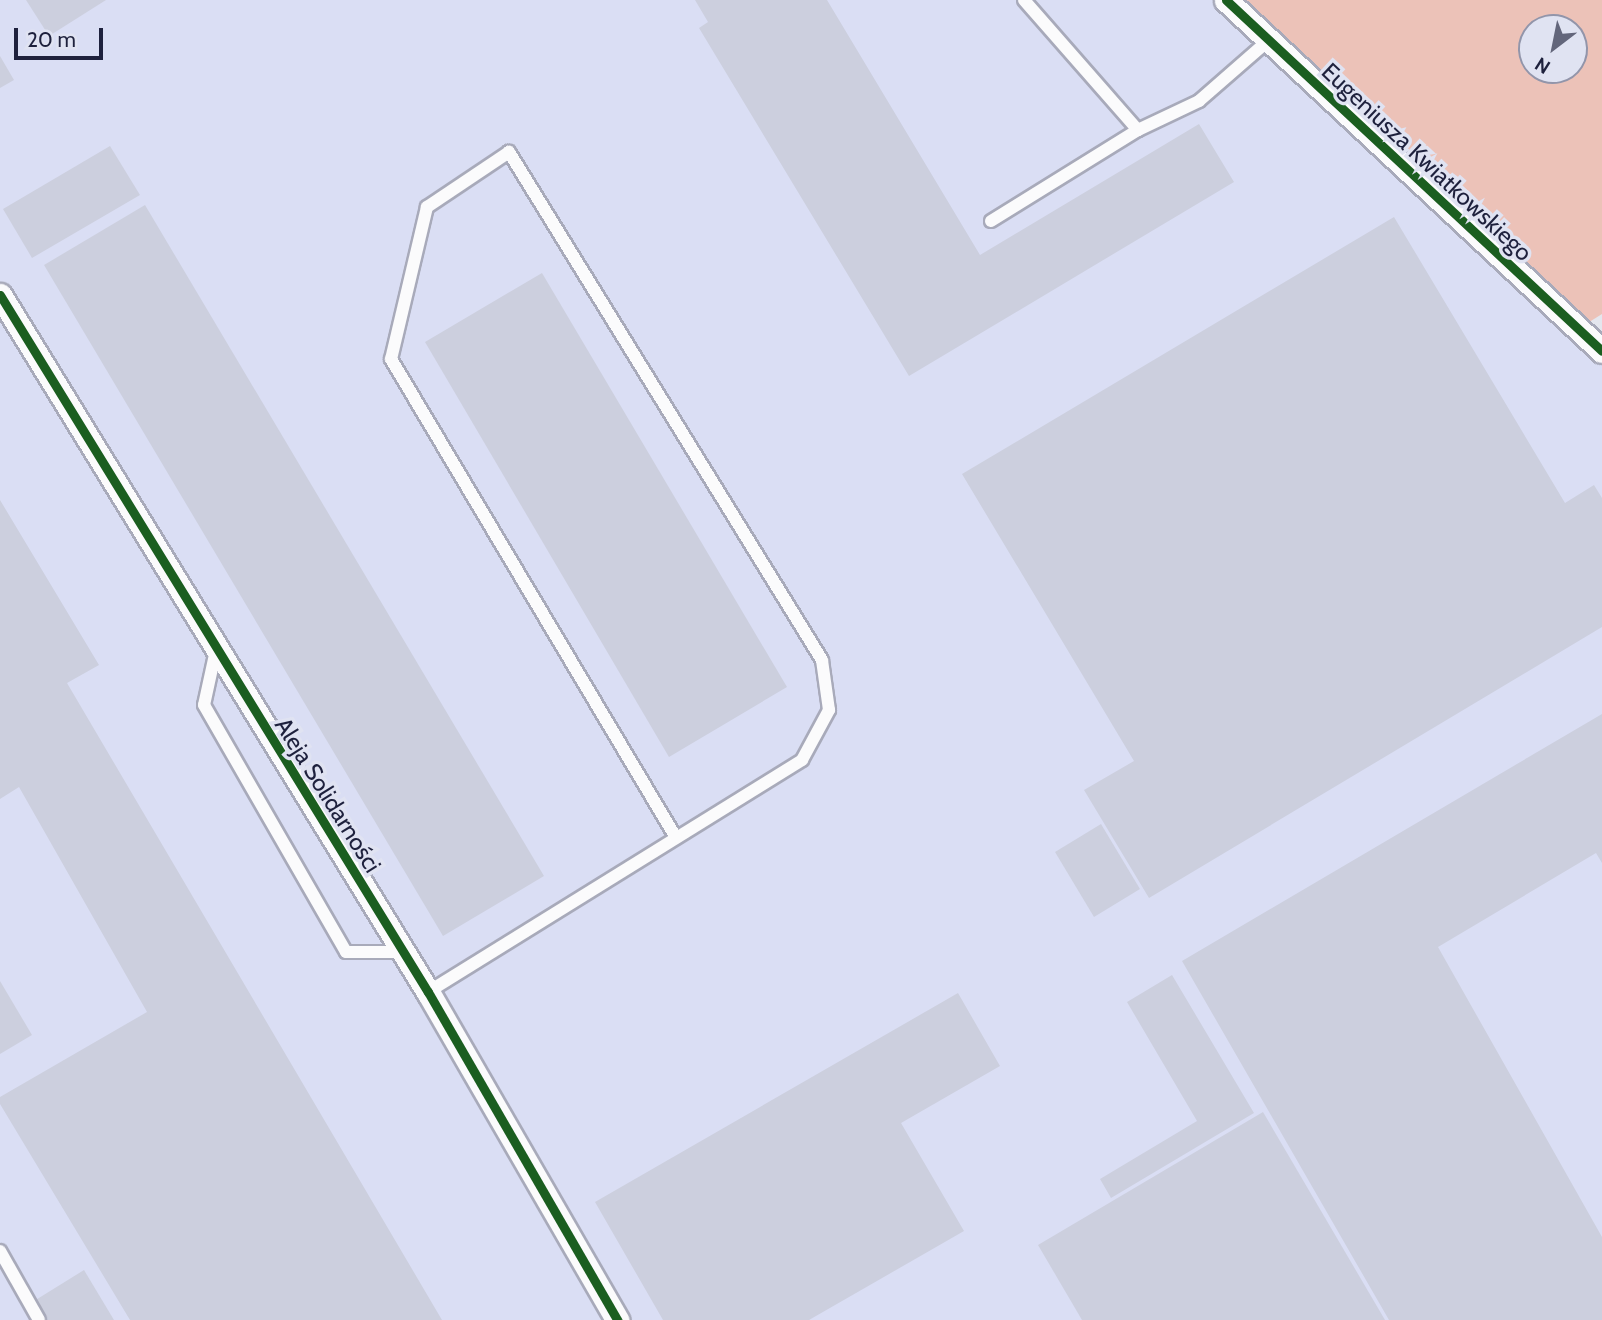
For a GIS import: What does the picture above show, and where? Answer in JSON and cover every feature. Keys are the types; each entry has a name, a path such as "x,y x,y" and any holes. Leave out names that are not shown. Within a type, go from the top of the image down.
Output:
{"street":[{"name":"Eugeniusza Kwiatkowskiego","path":"1226,0 1602,351"},
{"name":"Aleja Solidarności","path":"0,295 428,992 617,1320"}],"lane":[{"path":"1024,0 1138,130"},
{"path":"991,221 1138,130 1199,101 1269,40"},
{"path":"428,992 675,836 802,760 829,710 822,660 509,152 427,207 391,359 675,836"},
{"path":"216,650 204,705 346,952 403,952"},
{"path":"0,1251 39,1320"}],"shaded area":[{"path":"0,0 1226,0 1602,351 1602,1320 0,1320"},
{"path":"1226,0 1602,0 1602,314 1578,329"}],"building":[{"path":"26,0 106,0 49,36"},
{"path":"695,0 827,0 980,255 1199,124 1234,182 909,376 699,28 708,22"},
{"path":"0,56 14,80 0,88"},
{"path":"110,146 140,195 32,258 3,209"},
{"path":"145,205 544,876 443,936 44,265"},
{"path":"1394,217 1565,503 1594,485 1602,498 1602,627 1149,898 1084,790 1134,761 962,474"},
{"path":"542,273 787,687 669,757 425,342"},
{"path":"0,500 99,665 67,683 442,1320 130,1320 0,1104 0,1097 147,1012 19,787 0,799"},
{"path":"1602,714 1602,863 1596,853 1438,947 1602,1237 1602,1320 1389,1320 1182,961"},
{"path":"1101,824 1140,889 1094,917 1055,852"},
{"path":"1172,975 1254,1113 1111,1198 1100,1179 1197,1121 1127,1002"},
{"path":"0,981 32,1035 0,1054"},
{"path":"958,993 1000,1066 901,1123 964,1231 809,1320 663,1320 595,1202"},
{"path":"1263,1112 1385,1320 1082,1320 1038,1245"},
{"path":"84,1270 114,1320 45,1320 34,1301"}],"cycle path":[{"path":"1226,0 1602,351"},
{"path":"0,295 428,992 617,1320"}]}
